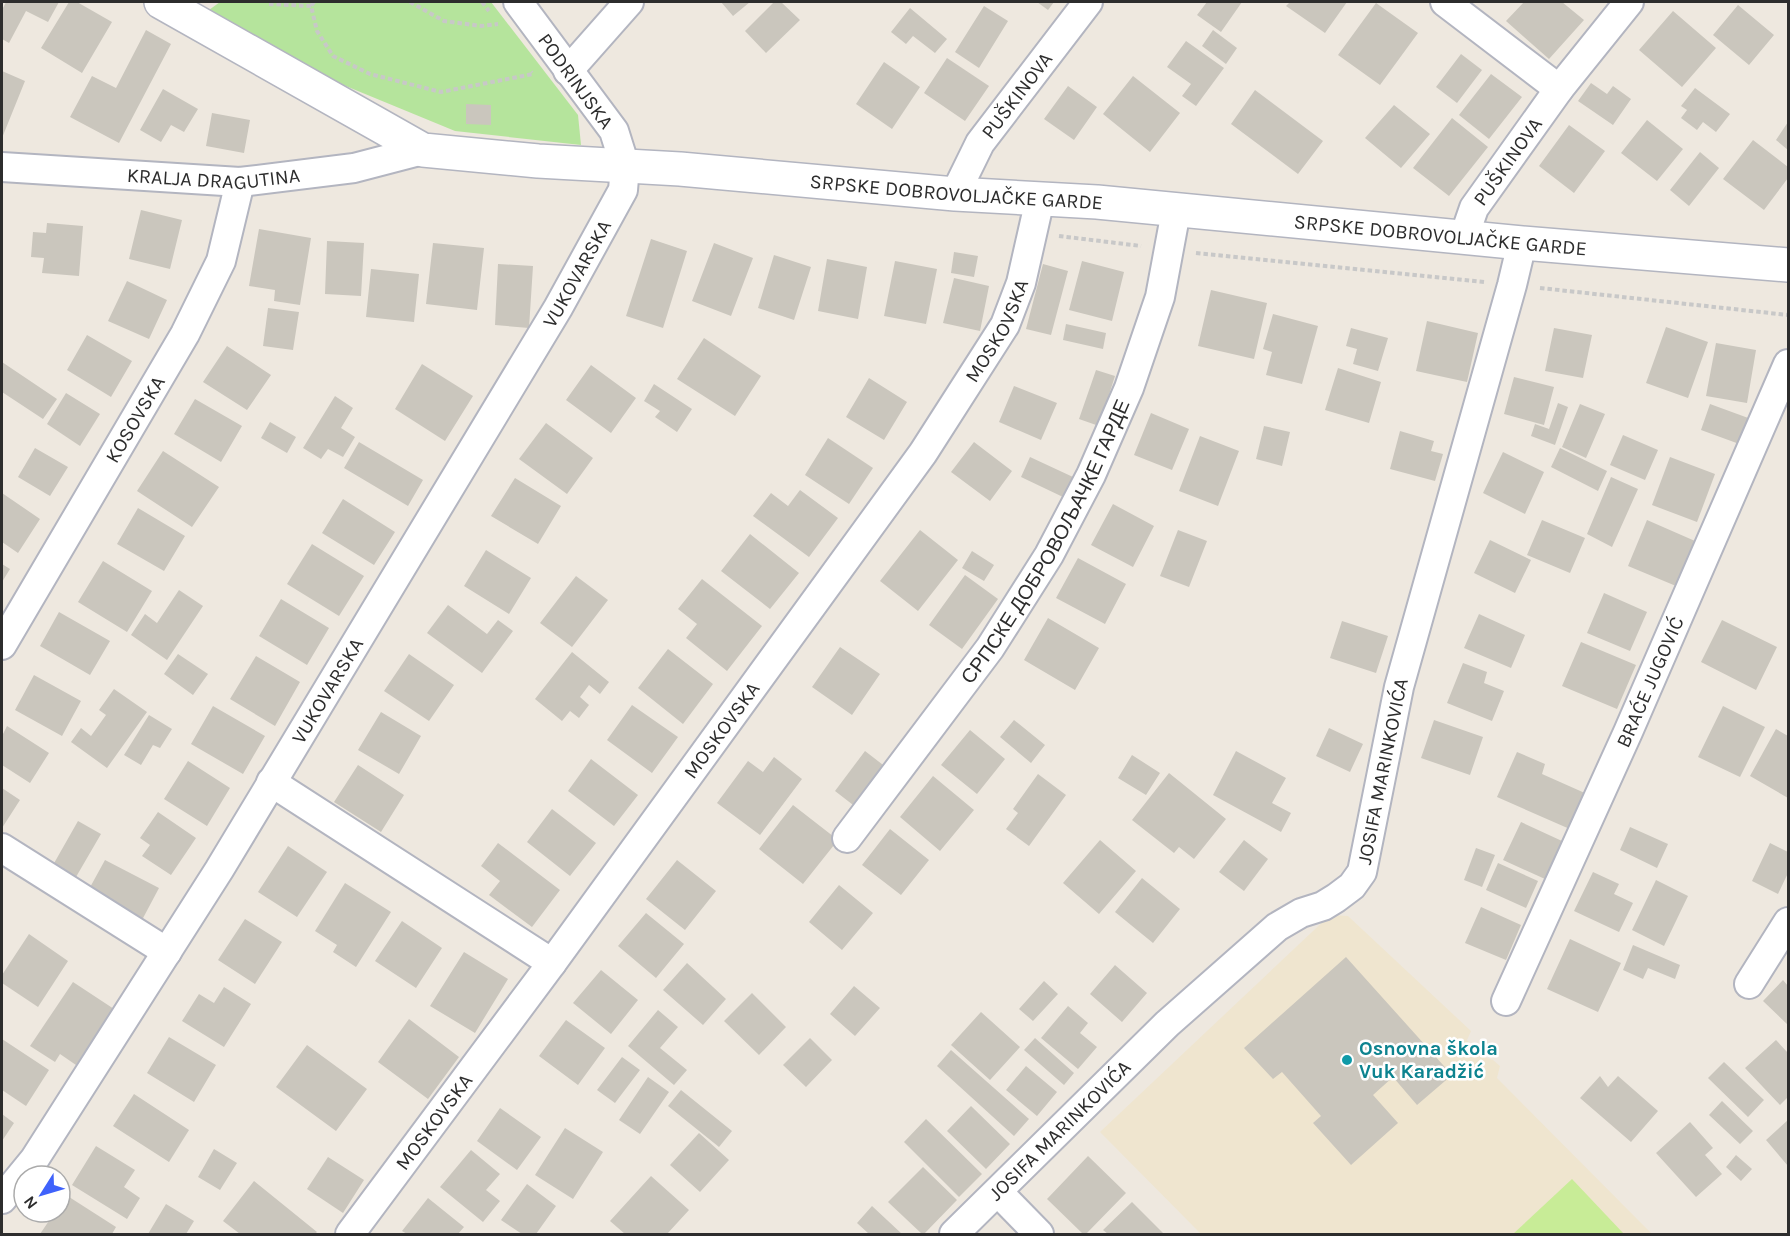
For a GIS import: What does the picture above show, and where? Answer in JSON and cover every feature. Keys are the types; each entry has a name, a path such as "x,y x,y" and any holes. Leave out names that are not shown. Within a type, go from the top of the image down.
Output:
{"main road":[{"name":"SRPSKE DOBROVOLJAČKE GARDE","path":"161,2 423,150 680,169 956,194 1097,202 1522,243 1788,265"}],"street":[{"name":"PODRINJSKA","path":"518,2 614,131 625,166"},
{"path":"568,71 629,2"},
{"name":"PUŠKINOVA","path":"956,194 980,143 1088,2"},
{"path":"1445,2 1559,89"},
{"name":"PUŠKINOVA","path":"1464,237 1474,207 1559,89 1629,2"},
{"name":"KRALJA DRAGUTINA","path":"2,167 240,182 354,168 423,150"},
{"name":"VUKOVARSKA","path":"2,1199 34,1160 219,870 558,308 623,190 625,166"},
{"name":"KOSOVSKA","path":"2,645 185,334 221,261 240,182"},
{"name":"MOSKOVSKA","path":"350,1234 552,963 923,453 1005,325 1021,283 1040,199"},
{"name":"СРПСКЕ ДОБРОВОЉАЧКЕ ГАРДЕ","path":"847,838 990,648 1049,555 1091,476 1129,388 1160,297 1176,211"},
{"name":"JOSIFA MARINKOVIĆA","path":"954,1234 1167,1024 1277,927 1301,913 1323,906 1336,898 1352,886 1362,872 1399,687 1522,243"},
{"name":"BRAĆE JUGOVIĆ","path":"1506,1001 1637,711 1788,364"},
{"path":"271,782 552,963"},
{"path":"2,848 167,952"},
{"path":"1749,984 1788,922"},
{"path":"998,1192 1039,1234"}],"path":[{"path":"410,2 444,21 481,26 499,24 505,32"},
{"path":"269,4 312,4 317,32 333,56 370,74 441,92 533,74 528,66"},
{"path":"1032,233 1170,250 1788,315"}],"shaded area":[{"path":"1330,915 1348,916 1471,1031 1467,1040 1484,1057 1500,1066 1497,1078 1652,1234 1201,1234 1100,1132"}],"green space":[{"path":"220,2 491,2 578,115 581,145 455,131 319,75 209,10"},
{"path":"1572,1179 1624,1234 1513,1234"}],"building":[{"path":"6,2 59,2 48,22 26,11 9,43 2,39 2,10"},
{"path":"69,2 77,2 112,22 82,73 41,48"},
{"path":"721,2 750,2 733,16"},
{"path":"774,2 781,2 800,20 766,53 745,31"},
{"path":"1037,2 1054,2 1048,10"},
{"path":"1207,2 1242,2 1221,32 1197,15"},
{"path":"1290,2 1347,2 1325,33 1286,6"},
{"path":"1524,2 1562,2 1584,20 1549,59 1506,21"},
{"path":"1376,3 1418,33 1380,85 1338,55"},
{"path":"1738,5 1774,35 1749,65 1713,35"},
{"path":"984,6 1008,21 979,68 955,52"},
{"path":"910,8 947,39 935,53 913,36 906,44 891,32"},
{"path":"1673,11 1716,48 1682,87 1639,50"},
{"path":"146,30 171,44 119,143 70,117 92,76 116,88"},
{"path":"1213,30 1237,48 1226,64 1202,46"},
{"path":"1186,41 1224,68 1196,106 1182,96 1191,84 1167,67"},
{"path":"1461,54 1482,70 1457,103 1436,87"},
{"path":"947,58 989,86 965,121 924,93"},
{"path":"884,62 920,87 892,129 856,104"},
{"path":"2,71 25,81 2,138"},
{"path":"1491,74 1522,97 1489,139 1459,115"},
{"path":"1133,76 1180,113 1150,152 1103,114"},
{"path":"1591,83 1607,94 1613,86 1631,99 1613,125 1578,101"},
{"path":"1068,86 1097,107 1074,140 1044,119"},
{"path":"1695,88 1730,114 1716,132 1703,122 1697,130 1681,118 1687,110 1681,106"},
{"path":"163,89 198,109 184,132 171,125 161,142 140,130"},
{"path":"1255,90 1323,141 1298,174 1231,124"},
{"path":"466,104 491,105 491,125 466,124"},
{"path":"1394,105 1430,134 1401,168 1365,138"},
{"path":"212,113 250,120 244,153 206,146"},
{"path":"1452,118 1488,147 1449,196 1413,168"},
{"path":"1647,120 1683,149 1657,181 1621,153"},
{"path":"1788,122 1788,150 1776,140"},
{"path":"1569,125 1605,151 1574,193 1539,166"},
{"path":"1753,140 1788,167 1788,178 1764,210 1723,179"},
{"path":"1700,152 1719,168 1689,206 1670,190"},
{"path":"141,210 182,220 170,269 129,259"},
{"path":"47,223 83,226 79,276 42,273 44,258 31,257 33,232 46,233"},
{"path":"259,229 311,238 300,305 274,301 275,290 249,286"},
{"path":"651,239 687,251 663,328 626,316"},
{"path":"327,241 364,243 361,296 325,294"},
{"path":"433,243 484,248 477,310 426,304"},
{"path":"714,243 753,258 731,316 692,301"},
{"path":"954,252 978,256 974,277 951,273"},
{"path":"774,255 811,267 794,320 758,308"},
{"path":"827,259 867,267 858,319 818,311"},
{"path":"895,261 937,269 926,324 884,316"},
{"path":"1082,261 1124,272 1112,321 1069,310"},
{"path":"498,264 533,266 529,328 495,325"},
{"path":"1043,264 1068,271 1051,335 1026,329"},
{"path":"371,269 419,274 414,322 366,317"},
{"path":"954,278 989,286 980,331 943,323"},
{"path":"127,281 167,300 149,339 108,321"},
{"path":"1211,290 1267,303 1254,359 1198,346"},
{"path":"268,308 299,312 293,350 263,346"},
{"path":"1273,314 1318,326 1302,384 1266,375 1272,352 1263,349"},
{"path":"1427,321 1478,333 1467,382 1416,371"},
{"path":"1066,324 1106,333 1103,349 1063,340"},
{"path":"1666,327 1708,342 1688,398 1646,383"},
{"path":"1351,328 1388,338 1378,371 1353,364 1357,349 1346,346"},
{"path":"1554,328 1592,335 1583,378 1545,371"},
{"path":"87,335 132,361 111,397 67,370"},
{"path":"704,338 761,376 735,416 677,379"},
{"path":"1716,343 1756,350 1747,403 1706,396"},
{"path":"227,346 271,375 247,410 203,382"},
{"path":"2,362 57,399 43,419 2,392"},
{"path":"422,364 473,396 445,441 395,409"},
{"path":"591,365 636,398 611,433 566,400"},
{"path":"1338,368 1381,382 1369,423 1325,410"},
{"path":"1096,370 1115,376 1099,426 1079,419"},
{"path":"1514,377 1554,387 1544,425 1504,414"},
{"path":"869,378 907,402 884,440 846,417"},
{"path":"654,384 692,409 677,432 655,417 660,411 644,401"},
{"path":"1014,386 1057,403 1041,440 999,422"},
{"path":"66,393 100,414 80,446 47,424"},
{"path":"335,396 353,408 341,428 355,437 343,457 328,449 321,459 303,448"},
{"path":"195,399 242,426 221,462 174,434"},
{"path":"1558,403 1568,407 1555,445 1531,436 1535,424 1549,429"},
{"path":"1580,404 1605,414 1586,458 1562,447"},
{"path":"1710,404 1751,419 1742,445 1701,430"},
{"path":"1151,413 1189,429 1172,470 1134,455"},
{"path":"270,422 296,437 287,453 261,438"},
{"path":"546,423 593,458 567,494 519,459"},
{"path":"1264,426 1290,432 1282,466 1256,459"},
{"path":"1400,431 1434,441 1431,451 1443,454 1435,481 1390,469"},
{"path":"1623,435 1658,450 1645,480 1610,465"},
{"path":"1200,436 1239,451 1218,506 1179,491"},
{"path":"828,438 873,468 849,504 805,475"},
{"path":"359,442 423,480 408,506 344,468"},
{"path":"974,442 1012,471 990,501 951,472"},
{"path":"35,448 68,467 50,496 18,477"},
{"path":"1560,448 1607,471 1598,491 1551,467"},
{"path":"163,451 219,487 192,527 137,491"},
{"path":"1503,452 1544,472 1525,514 1483,493"},
{"path":"1030,457 1073,477 1063,497 1021,477"},
{"path":"1670,457 1715,474 1697,522 1652,505"},
{"path":"1611,477 1638,489 1612,547 1587,534"},
{"path":"515,478 561,506 538,544 491,516"},
{"path":"800,490 838,518 809,557 753,516 771,493 788,506"},
{"path":"2,493 40,519 18,553 2,542"},
{"path":"343,499 395,532 374,565 322,533"},
{"path":"1113,504 1154,526 1133,567 1091,545"},
{"path":"138,508 185,536 164,571 117,544"},
{"path":"1542,520 1585,538 1570,573 1527,555"},
{"path":"1647,520 1695,541 1676,586 1628,566"},
{"path":"920,530 958,560 918,611 880,581"},
{"path":"1178,530 1207,541 1189,587 1160,576"},
{"path":"750,534 799,573 770,609 721,571"},
{"path":"1490,540 1531,560 1515,593 1474,573"},
{"path":"312,544 364,576 339,616 287,584"},
{"path":"486,550 531,578 509,614 464,586"},
{"path":"972,551 994,565 984,581 962,568"},
{"path":"1078,558 1126,584 1105,624 1056,598"},
{"path":"103,561 152,591 127,632 78,602"},
{"path":"2,564 10,569 2,582"},
{"path":"965,575 998,599 962,649 929,625"},
{"path":"576,576 608,600 572,647 540,623"},
{"path":"702,579 762,626 727,671 686,638 697,624 678,609"},
{"path":"179,590 203,606 167,660 131,635 145,614 157,623"},
{"path":"1604,593 1647,612 1630,651 1587,633"},
{"path":"281,599 329,628 307,665 259,636"},
{"path":"448,605 487,634 498,620 513,631 482,673 427,633"},
{"path":"59,612 110,641 90,675 40,646"},
{"path":"1479,614 1525,635 1511,668 1464,648"},
{"path":"1048,618 1099,648 1075,690 1024,660"},
{"path":"1722,620 1777,647 1756,690 1701,662"},
{"path":"1342,621 1388,636 1376,673 1330,658"},
{"path":"1581,642 1636,665 1617,709 1562,686"},
{"path":"840,647 880,674 852,715 812,687"},
{"path":"668,649 713,684 683,724 638,688"},
{"path":"572,652 609,682 600,694 589,685 580,697 589,705 579,718 570,711 562,721 535,699"},
{"path":"178,654 208,674 193,695 164,674"},
{"path":"409,654 454,685 429,721 384,691"},
{"path":"256,656 300,682 275,726 230,699"},
{"path":"1463,663 1487,672 1484,683 1504,691 1492,721 1447,703"},
{"path":"34,675 81,701 62,736 15,710"},
{"path":"114,689 147,712 107,768 71,742 81,728 91,736 106,715 99,710"},
{"path":"632,705 678,737 652,773 607,740"},
{"path":"213,706 265,736 243,774 191,744"},
{"path":"1723,706 1765,727 1740,777 1698,757"},
{"path":"381,712 421,736 399,774 358,750"},
{"path":"149,715 172,729 160,748 153,745 141,765 124,755"},
{"path":"1014,720 1045,745 1031,763 1000,737"},
{"path":"1434,720 1483,737 1470,775 1421,758"},
{"path":"7,726 49,753 30,783 2,765 2,736"},
{"path":"1329,728 1363,744 1350,772 1316,756"},
{"path":"1776,729 1788,736 1788,798 1750,776"},
{"path":"970,730 1005,759 977,794 941,765"},
{"path":"865,751 887,768 857,808 835,791"},
{"path":"1236,751 1286,778 1272,803 1291,813 1281,832 1213,795"},
{"path":"1517,752 1545,764 1542,774 1587,794 1572,830 1497,797"},
{"path":"1132,755 1160,773 1146,795 1118,778"},
{"path":"774,757 802,779 760,835 717,803 748,761 763,772"},
{"path":"591,759 638,795 614,826 568,791"},
{"path":"188,761 230,788 207,826 164,799"},
{"path":"358,765 404,795 381,832 334,802"},
{"path":"1169,773 1226,819 1194,859 1179,847 1174,853 1132,820"},
{"path":"1038,774 1066,795 1029,846 1006,829 1018,813 1013,809"},
{"path":"933,776 974,810 940,851 900,817"},
{"path":"2,788 20,800 2,828"},
{"path":"793,805 838,840 803,884 759,849"},
{"path":"552,809 596,843 570,876 527,842"},
{"path":"158,812 196,838 171,875 142,856 150,845 140,838"},
{"path":"78,821 101,834 76,877 53,865"},
{"path":"1521,822 1562,841 1545,879 1503,860"},
{"path":"1630,827 1668,844 1657,868 1620,850"},
{"path":"890,829 929,860 901,895 862,865"},
{"path":"1100,840 1136,871 1099,914 1063,883"},
{"path":"1244,840 1268,859 1244,891 1219,872"},
{"path":"498,843 560,890 532,927 489,895 500,881 481,866"},
{"path":"1770,843 1788,852 1788,873 1778,894 1752,881"},
{"path":"288,846 327,872 297,917 258,892"},
{"path":"1476,848 1495,855 1482,887 1464,880"},
{"path":"105,860 159,888 142,920 88,891"},
{"path":"677,860 716,891 685,930 646,899"},
{"path":"1498,863 1538,881 1526,908 1486,890"},
{"path":"1593,872 1619,884 1614,894 1633,903 1619,932 1574,911"},
{"path":"1142,878 1180,909 1153,943 1115,912"},
{"path":"1656,880 1688,896 1664,946 1632,930"},
{"path":"345,883 391,912 356,967 333,952 337,945 315,931"},
{"path":"839,885 873,913 842,950 809,922"},
{"path":"1481,907 1521,925 1506,960 1465,943"},
{"path":"646,913 684,944 656,978 618,946"},
{"path":"245,919 282,942 255,984 218,960"},
{"path":"402,921 442,948 416,988 375,961"},
{"path":"29,934 68,961 38,1007 2,983 2,975"},
{"path":"1570,939 1621,963 1598,1012 1547,989"},
{"path":"1633,945 1680,965 1675,979 1648,968 1643,979 1623,970"},
{"path":"464,952 508,979 475,1033 430,1006"},
{"name":"Osnovna škola Vuk Karadžić","path":"1346,957 1452,1075 1417,1105 1393,1077 1373,1095 1398,1123 1351,1165 1313,1123 1321,1116 1282,1072 1273,1079 1244,1048"},
{"path":"687,963 726,999 703,1025 663,990"},
{"path":"1115,965 1147,993 1122,1022 1090,994"},
{"path":"601,970 638,1000 611,1034 573,1003"},
{"path":"1783,980 1788,986 1788,1025 1763,1001"},
{"path":"1044,981 1058,994 1033,1021 1019,1009"},
{"path":"73,982 114,1009 76,1065 60,1054 55,1062 30,1046"},
{"path":"854,986 880,1008 855,1036 830,1014"},
{"path":"224,987 251,1004 224,1047 182,1021 199,994 214,1003"},
{"path":"752,993 786,1027 759,1055 724,1021"},
{"path":"1068,1006 1088,1023 1080,1033 1097,1047 1078,1069 1041,1038"},
{"path":"658,1010 678,1027 660,1048 687,1070 674,1085 628,1046"},
{"path":"981,1012 1020,1047 990,1080 951,1045"},
{"path":"409,1019 459,1057 428,1099 378,1062"},
{"path":"566,1020 605,1048 578,1085 539,1056"},
{"path":"169,1037 216,1065 194,1102 147,1073"},
{"path":"810,1038 832,1060 806,1087 783,1065"},
{"path":"1035,1038 1074,1073 1064,1085 1024,1050"},
{"path":"2,1039 49,1070 26,1106 2,1090"},
{"path":"1776,1040 1788,1053 1788,1097 1780,1105 1745,1068"},
{"path":"307,1045 367,1089 336,1131 276,1087"},
{"path":"951,1050 1029,1119 1014,1136 937,1066"},
{"path":"622,1057 640,1070 615,1103 597,1090"},
{"path":"1724,1062 1764,1100 1748,1117 1708,1078"},
{"path":"1026,1066 1057,1092 1037,1116 1006,1090"},
{"path":"1600,1076 1608,1087 1618,1076 1658,1111 1631,1142 1580,1098"},
{"path":"648,1077 669,1092 640,1134 619,1120"},
{"path":"681,1090 732,1131 719,1147 668,1106"},
{"path":"134,1094 189,1130 169,1162 113,1126"},
{"path":"1722,1101 1753,1131 1740,1144 1709,1115"},
{"path":"971,1106 1010,1144 986,1169 947,1131"},
{"path":"500,1108 541,1137 517,1170 477,1141"},
{"path":"2,1114 14,1123 2,1141"},
{"path":"926,1119 982,1174 959,1197 904,1142"},
{"path":"1788,1120 1788,1166 1766,1140"},
{"path":"1690,1122 1713,1148 1705,1155 1722,1174 1696,1197 1656,1153"},
{"path":"565,1128 603,1152 573,1199 535,1175"},
{"path":"699,1133 729,1160 700,1192 670,1165"},
{"path":"96,1146 135,1170 124,1187 140,1198 127,1219 72,1185"},
{"path":"214,1149 237,1163 220,1190 198,1177"},
{"path":"471,1150 500,1174 486,1190 500,1201 483,1222 440,1187"},
{"path":"1736,1155 1752,1169 1741,1181 1726,1167"},
{"path":"1088,1156 1126,1193 1086,1234 1083,1234 1047,1199"},
{"path":"328,1157 364,1180 343,1213 307,1189"},
{"path":"923,1167 957,1200 922,1234 888,1202"},
{"path":"651,1176 689,1210 667,1234 625,1234 610,1221"},
{"path":"254,1181 317,1232 315,1234 240,1234 223,1221"},
{"path":"527,1184 556,1206 536,1234 522,1234 501,1220"},
{"path":"428,1198 464,1227 458,1234 407,1234 402,1231"},
{"path":"72,1199 116,1227 112,1234 40,1234 47,1224 72,1224"},
{"path":"1132,1202 1164,1234 1108,1234 1103,1230"},
{"path":"166,1204 194,1221 186,1234 148,1234"},
{"path":"872,1206 902,1234 869,1234 857,1223"}],"place":[{"name":"Osnovna škola Vuk Karadžić","path":"1347,1060"}]}
